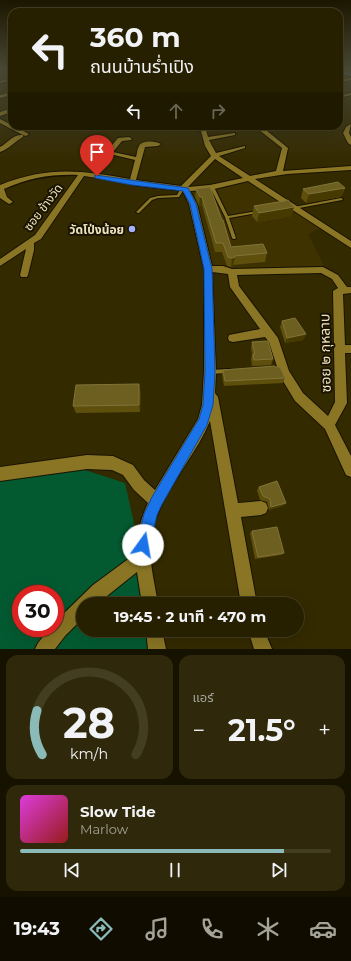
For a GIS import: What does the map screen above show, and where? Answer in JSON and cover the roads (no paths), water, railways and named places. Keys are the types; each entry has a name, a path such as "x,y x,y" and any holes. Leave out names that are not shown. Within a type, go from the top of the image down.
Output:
{"street":[{"path":"351,126 348,128 346,133 351,143"},
{"path":"0,150 7,146 9,142 24,135 15,130"},
{"path":"204,130 208,146 214,156 294,208 349,241"},
{"path":"262,130 285,148 279,173"},
{"path":"206,139 232,134"},
{"path":"108,153 120,139 129,139"},
{"path":"132,183 141,148 144,145 158,144"},
{"path":"184,189 214,156 243,146"},
{"path":"88,148 139,159"},
{"path":"9,202 4,198 0,188 27,178 44,174 82,174 132,183 184,189 212,187 279,173 316,172 351,168"},
{"name":"ซอย ข้างวัด","path":"0,263 30,242 43,230 82,174"},
{"path":"149,597 143,558 143,545 150,514 156,501 204,421 208,405 210,378 208,269 193,204 184,189"},
{"path":"24,275 30,250 30,242"},
{"path":"208,269 223,269 232,272 323,270 335,277 348,291"},
{"path":"232,272 235,287 268,332 276,347 284,373 299,397 328,425 351,470"},
{"name":"ซอย ๒ กุหลาบ","path":"328,425 341,403 338,291 348,291"},
{"path":"233,338 268,332"},
{"path":"340,349 351,349"},
{"path":"210,378 248,597"},
{"path":"0,474 87,462 113,463 128,470 139,485 156,501"},
{"path":"232,511 261,508"},
{"path":"93,597 143,558"},
{"path":"44,649 59,630 76,614"},
{"path":"155,637 157,649"},
{"path":"258,637 262,649"}],"lane":[{"path":"212,187 227,217 234,238"},
{"path":"138,212 152,199 158,197 178,196 184,189"},
{"path":"294,208 341,200"},
{"path":"227,217 266,211"},
{"path":"210,378 233,370"}],"place":[{"name":"วัดโป่งน้อย","path":"132,229"}]}
